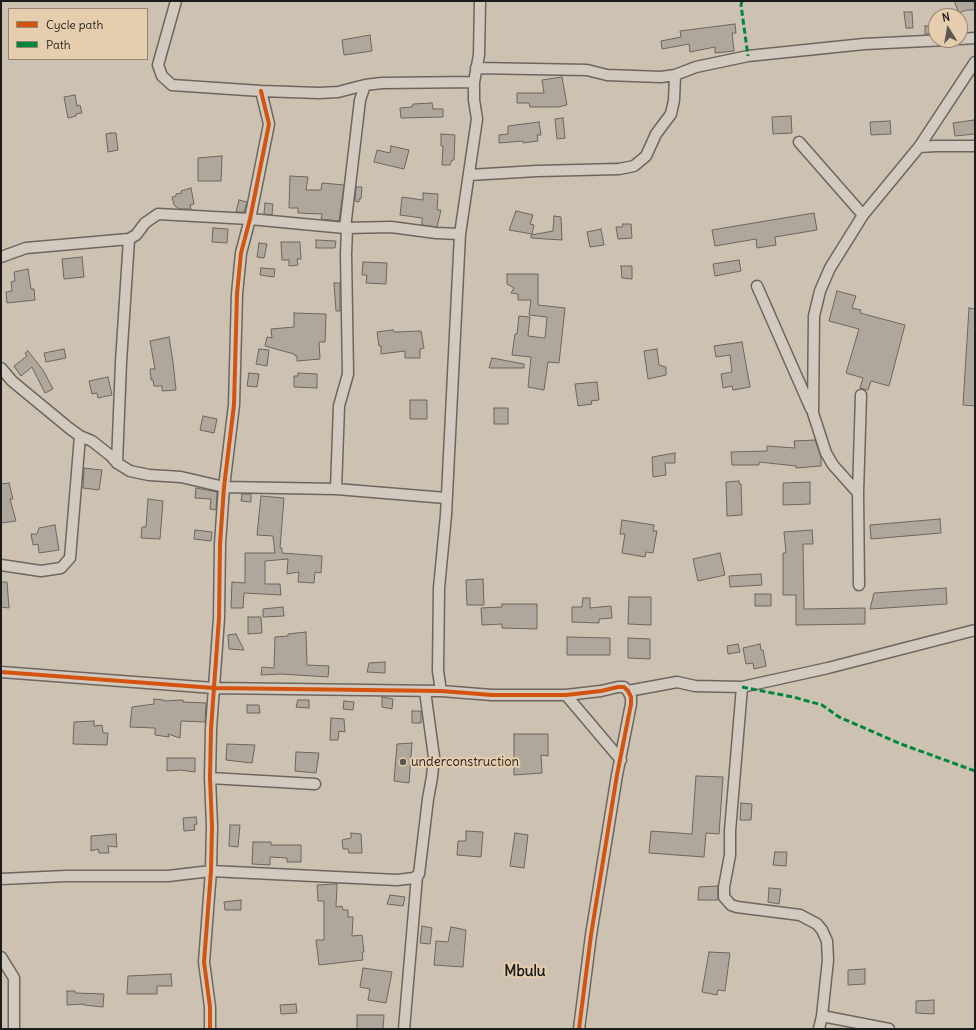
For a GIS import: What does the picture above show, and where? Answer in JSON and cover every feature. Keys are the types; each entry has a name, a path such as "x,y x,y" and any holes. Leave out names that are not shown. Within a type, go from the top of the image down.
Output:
{"street":[{"path":"176,1 158,65 160,72 172,85 182,87 261,91 338,92 365,84 474,82"},
{"path":"441,691 438,671 439,588 446,498 460,234 477,119 474,100 474,82 479,55 480,1"},
{"path":"476,68 587,70 607,75 661,77 675,75 696,67 748,56 864,44 928,41"},
{"path":"813,413 814,316 820,291 830,268 863,216 919,147 975,62"},
{"path":"468,175 537,171 618,169 634,166 646,156 656,134 671,114 674,100 675,75"},
{"path":"336,489 339,406 348,374 346,228 360,100 365,84"},
{"path":"210,1029 210,1007 204,962 211,871 212,826 210,728 219,618 220,544 224,487 234,405 237,294 241,253 250,219 269,124 261,91"},
{"path":"799,142 863,216"},
{"path":"919,147 975,146"},
{"path":"1,258 26,248 129,239 136,235 145,223 158,214 250,219 346,228 391,227 436,233 460,234"},
{"path":"117,463 129,239"},
{"path":"757,286 813,413 826,452 834,465 858,493"},
{"path":"1,368 12,381 80,436 92,441 111,456 117,463 130,471 149,475 181,477 224,487 336,489 446,498"},
{"path":"1,384 12,381"},
{"path":"859,585 858,493 861,395"},
{"path":"1,565 41,571 61,568 70,558 80,436"},
{"path":"628,691 676,682 696,686 742,687 828,668 975,630"},
{"path":"1,672 214,688 441,691 492,695 566,695 624,687 628,691 631,704 591,935 580,1029"},
{"path":"742,687 730,831 730,855 724,887 724,897 731,905 737,907 800,915 817,924 822,930 827,941 828,960 822,1016 819,1029"},
{"path":"404,1029 417,876 419,874 434,757 425,691"},
{"path":"566,695 621,760"},
{"path":"210,778 315,784"},
{"path":"1,879 66,876 168,876 211,871 397,880 414,878 417,876"},
{"path":"1,957 14,978 14,1029"},
{"path":"822,1016 889,1029"}],"building":[{"path":"954,1 975,1 975,10 968,10 968,8 957,8"},
{"path":"904,12 912,12 913,28 906,28"},
{"path":"735,24 736,33 732,33 734,51 715,53 715,47 690,52 689,44 662,49 661,41 681,37 680,31"},
{"path":"925,26 928,26 928,34 925,34"},
{"path":"370,35 372,51 344,55 342,40"},
{"path":"562,77 567,105 558,107 530,107 529,103 517,103 517,93 544,93 542,80"},
{"path":"75,95 77,106 80,105 82,113 68,118 64,97"},
{"path":"432,103 433,109 443,109 443,117 401,118 400,108 412,107 413,104"},
{"path":"791,116 792,133 773,134 772,117"},
{"path":"563,118 565,138 557,139 555,119"},
{"path":"974,120 975,134 955,136 953,123"},
{"path":"890,121 891,134 871,135 870,122"},
{"path":"539,122 541,135 537,135 538,141 523,143 523,141 499,143 499,135 508,134 508,126"},
{"path":"116,133 118,150 108,152 106,134"},
{"path":"441,134 455,135 454,160 452,160 450,165 442,165 443,146 441,146"},
{"path":"391,146 409,150 404,169 374,162 377,150 390,153"},
{"path":"222,156 221,181 198,181 198,158"},
{"path":"290,176 308,177 306,190 321,190 322,183 344,185 339,221 321,219 322,214 298,213 298,208 289,208"},
{"path":"356,187 362,187 361,199 359,199 359,202 355,201"},
{"path":"191,188 194,204 190,205 191,209 179,209 174,205 172,197 176,196 176,194 182,193 181,191"},
{"path":"423,193 438,194 437,210 441,210 437,227 422,225 422,218 400,215 402,197 423,200"},
{"path":"239,200 247,202 244,212 236,212"},
{"path":"265,203 273,204 272,215 264,214"},
{"path":"516,211 533,215 530,224 534,225 532,234 509,230"},
{"path":"814,213 817,230 775,237 776,245 757,248 756,239 715,246 712,230"},
{"path":"554,216 561,217 562,240 531,238 531,235 553,231"},
{"path":"623,224 631,224 632,238 618,239 616,227 622,227"},
{"path":"213,228 228,229 227,243 212,242"},
{"path":"601,229 604,245 590,247 587,232"},
{"path":"316,240 336,241 335,248 316,248"},
{"path":"281,242 300,242 301,259 297,259 298,265 289,266 289,260 282,260"},
{"path":"259,243 267,244 264,258 257,257"},
{"path":"82,257 84,277 64,279 62,259"},
{"path":"739,260 741,271 715,276 713,264"},
{"path":"363,262 387,263 386,284 366,283 367,275 362,275"},
{"path":"621,266 632,266 632,279 622,278"},
{"path":"261,268 275,269 274,277 260,275"},
{"path":"28,269 31,289 34,289 35,300 7,303 6,292 12,291 11,282 15,281 14,272"},
{"path":"507,274 538,274 538,305 565,308 559,363 548,362 544,390 528,387 531,357 512,355 515,334 517,334 519,316 530,317 528,336 545,338 547,317 529,315 531,300 518,300 518,294 511,293 514,288 507,284"},
{"path":"334,283 340,283 340,311 336,311"},
{"path":"837,291 856,296 852,308 861,310 860,313 905,325 889,386 871,381 868,390 860,388 863,378 846,373 859,329 829,321"},
{"path":"969,308 975,309 975,406 963,405"},
{"path":"294,313 326,314 325,342 319,342 320,359 297,361 297,356 294,354 265,346 267,337 272,338 271,329 294,327"},
{"path":"393,330 394,332 421,331 424,348 420,349 420,358 405,358 405,351 381,354 381,346 379,346 377,332"},
{"path":"169,337 176,390 162,391 162,386 154,386 153,380 151,380 150,369 155,369 150,341"},
{"path":"742,342 750,387 733,390 732,386 723,388 721,374 732,372 730,355 716,357 714,346"},
{"path":"64,349 66,358 46,362 44,353"},
{"path":"259,349 269,350 267,366 256,364"},
{"path":"657,349 659,365 666,367 666,375 648,379 644,351"},
{"path":"28,351 43,370 53,389 45,393 32,367 21,376 14,366 27,356 25,353"},
{"path":"492,358 524,364 524,368 489,368"},
{"path":"249,373 259,374 257,387 247,386"},
{"path":"298,373 317,374 317,388 294,387 294,376 298,376"},
{"path":"108,377 112,395 98,398 97,393 92,394 89,381"},
{"path":"597,382 599,400 591,401 592,404 578,406 575,384"},
{"path":"410,400 427,400 427,419 410,419"},
{"path":"494,408 508,408 508,424 494,424"},
{"path":"203,416 217,419 214,433 200,430"},
{"path":"815,440 821,457 821,466 796,468 796,466 759,462 759,465 732,465 731,452 767,451 767,446 795,448 794,441"},
{"path":"675,453 675,463 665,463 666,475 653,477 652,457"},
{"path":"84,468 102,470 99,490 83,488"},
{"path":"739,481 739,484 741,484 742,515 727,516 726,482"},
{"path":"810,482 810,504 783,505 783,483"},
{"path":"9,483 13,499 10,499 16,521 1,523 1,484"},
{"path":"196,488 217,492 216,510 210,509 211,499 195,498"},
{"path":"242,494 251,494 251,502 241,501"},
{"path":"261,496 284,498 280,548 282,548 282,553 322,556 321,573 315,572 314,583 298,582 299,572 287,574 288,559 265,561 265,584 280,584 281,595 244,593 243,608 231,608 232,582 245,583 245,553 275,553 273,536 257,535"},
{"path":"148,499 163,501 160,539 141,538 142,527 146,527"},
{"path":"940,519 941,533 871,539 870,525"},
{"path":"622,520 654,525 653,531 657,531 653,553 646,552 645,557 622,553 625,534 620,534"},
{"path":"55,525 59,550 39,553 38,544 33,545 31,534 37,534 39,528"},
{"path":"195,530 212,532 211,541 194,539"},
{"path":"812,530 813,544 803,544 804,609 865,608 865,624 796,625 796,595 783,595 783,553 786,553 784,532"},
{"path":"720,553 725,575 698,581 693,559"},
{"path":"761,574 762,585 730,587 729,576"},
{"path":"483,579 484,605 467,605 466,580"},
{"path":"1,582 7,582 9,608 1,607"},
{"path":"946,588 947,604 870,609 874,593"},
{"path":"755,594 771,594 771,606 755,606"},
{"path":"629,597 651,597 651,625 628,624"},
{"path":"583,598 590,598 590,608 611,606 612,618 599,619 599,623 572,622 572,607 582,607"},
{"path":"502,604 537,604 537,629 502,628 502,624 482,625 481,608 502,607"},
{"path":"283,607 284,616 263,617 263,609"},
{"path":"248,617 261,617 262,633 248,634"},
{"path":"306,632 307,665 329,666 328,677 281,674 261,675 262,667 274,668 275,637"},
{"path":"236,634 244,650 229,649 228,635"},
{"path":"567,637 610,638 610,655 567,655"},
{"path":"628,638 650,639 650,659 628,658"},
{"path":"738,644 740,652 728,654 727,646"},
{"path":"760,644 761,650 763,650 766,666 754,669 753,663 746,664 743,648"},
{"path":"385,662 385,673 367,672 369,663"},
{"path":"382,697 393,699 392,709 382,707"},
{"path":"154,699 164,701 183,700 183,702 206,703 205,722 181,721 180,738 168,734 169,737 155,735 155,728 130,727 132,707 154,704"},
{"path":"298,700 309,700 309,708 296,707"},
{"path":"344,701 354,702 353,710 343,709"},
{"path":"247,705 259,705 260,713 247,713"},
{"path":"412,711 421,711 421,723 412,723"},
{"path":"331,718 344,719 345,732 339,731 338,740 330,740"},
{"path":"94,721 94,726 102,725 103,733 108,733 107,745 73,744 74,722"},
{"path":"514,734 548,734 548,756 541,755 542,773 514,775"},
{"name":"underconstruction","path":"412,743 409,783 394,781 397,744"},
{"path":"227,744 255,745 252,763 226,760"},
{"path":"296,752 319,753 316,773 295,771"},
{"path":"167,758 195,758 195,772 180,770 167,771"},
{"path":"696,776 723,777 719,834 706,833 704,857 649,853 651,831 692,834"},
{"path":"741,803 752,804 751,820 740,820"},
{"path":"196,817 197,824 194,825 195,830 184,831 183,818"},
{"path":"230,825 240,825 238,847 229,846"},
{"path":"466,831 483,832 481,857 457,855 458,841 466,841"},
{"path":"351,833 361,834 362,853 349,853 348,849 343,849 342,840 351,838"},
{"path":"515,833 528,835 524,868 510,866"},
{"path":"116,834 117,847 108,846 109,853 99,853 98,849 91,851 91,836"},
{"path":"253,842 271,842 271,845 301,845 301,862 287,862 287,858 270,857 270,865 252,864"},
{"path":"775,852 787,852 786,866 773,865"},
{"path":"337,884 336,907 342,906 343,910 348,910 348,917 353,917 352,936 362,935 364,952 362,952 363,960 319,965 316,940 324,940 324,901 318,901 317,885"},
{"path":"718,886 718,900 698,900 699,887"},
{"path":"769,888 781,889 779,904 768,902"},
{"path":"390,895 405,897 403,906 387,904"},
{"path":"241,900 241,910 225,910 224,902"},
{"path":"422,926 432,928 430,944 420,943"},
{"path":"451,927 466,930 463,967 434,965 436,941 448,942"},
{"path":"709,952 730,953 725,991 718,990 717,995 702,992"},
{"path":"363,968 392,972 386,1003 368,1000 370,989 360,987"},
{"path":"865,969 865,984 848,985 848,970"},
{"path":"171,974 172,986 157,986 157,994 127,994 128,976"},
{"path":"67,991 75,991 75,993 104,994 103,1007 84,1004 67,1005"},
{"path":"934,1000 934,1014 916,1013 916,1001"},
{"path":"296,1004 297,1013 281,1014 280,1005"},
{"path":"357,1015 384,1015 383,1029 357,1029"}],"marked path":[{"path":"742,1 741,5 748,56"},
{"path":"742,687 793,697 822,705 839,717 901,744 975,771"}],"cycle path":[{"path":"210,1029 210,1007 204,962 211,871 211,729 219,618 220,544 224,487 234,405 237,294 241,253 250,219 269,124 261,91"},
{"path":"1,672 214,688 441,691 492,695 566,695 624,687 631,697 631,704 617,775 591,935 579,1029"}],"place":[{"name":"underconstruction","path":"403,762"}],"district":[{"name":"Mbulu","path":"525,972"}]}
